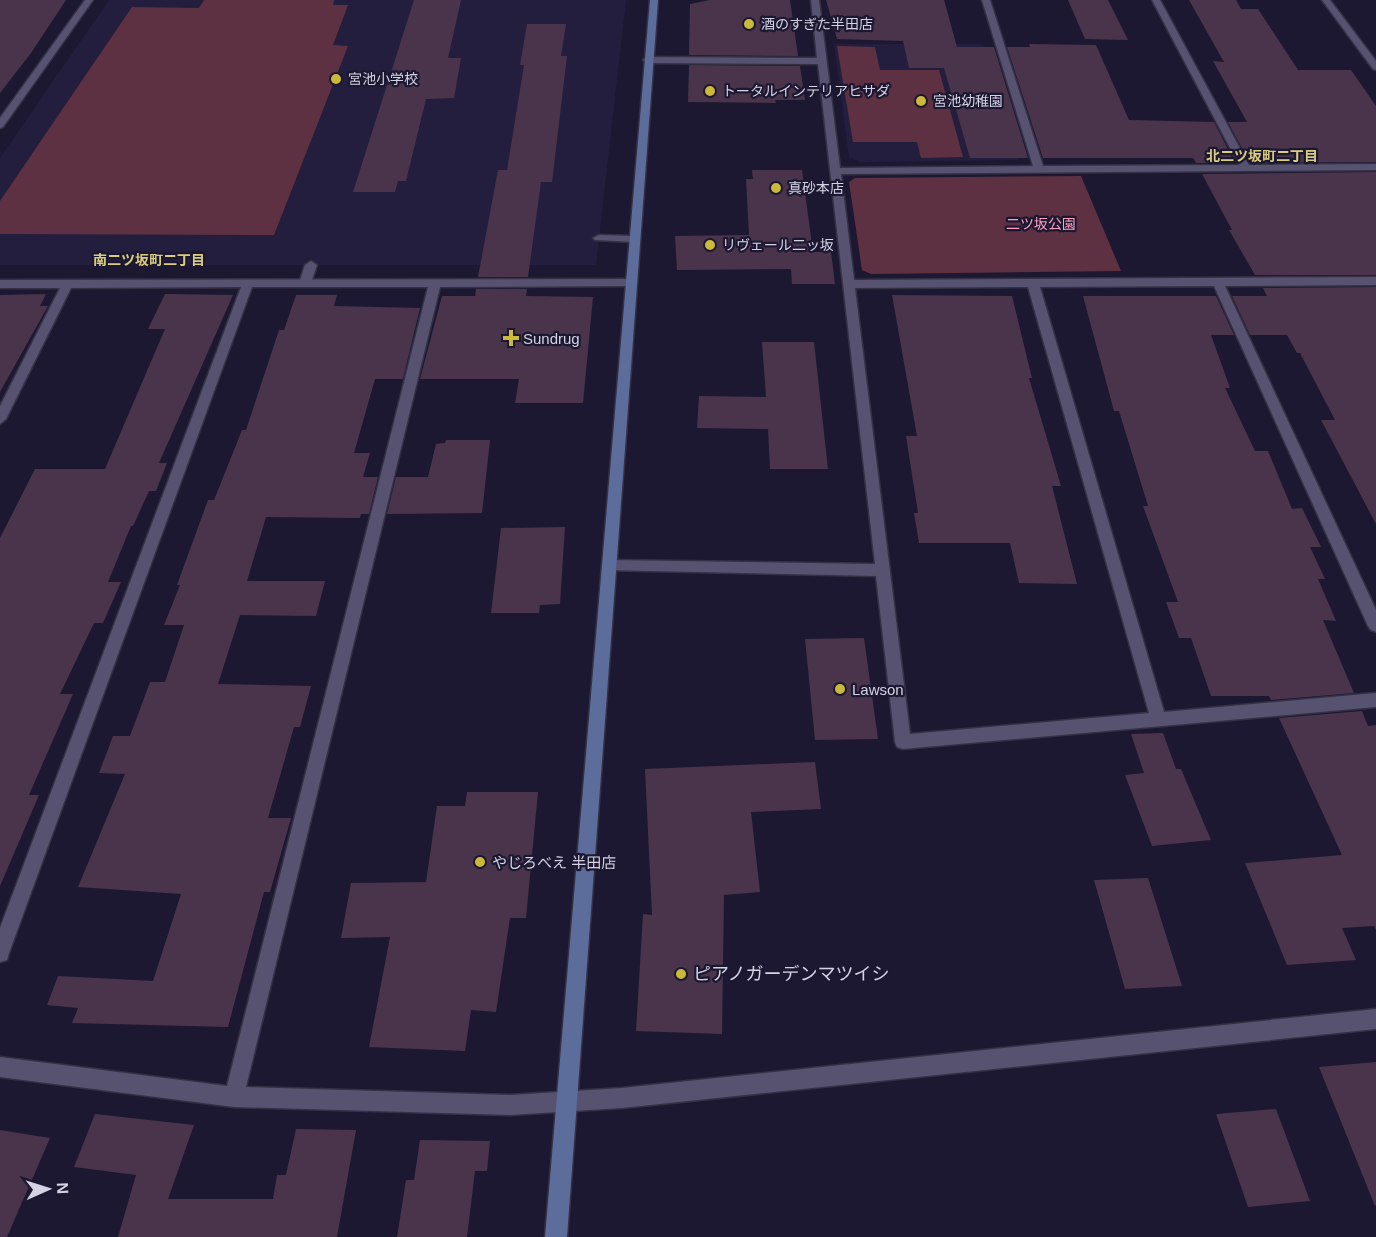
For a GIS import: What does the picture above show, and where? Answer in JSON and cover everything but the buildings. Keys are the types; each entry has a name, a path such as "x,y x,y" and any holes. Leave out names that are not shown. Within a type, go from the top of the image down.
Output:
{"street":[{"path":"0,125 89,0"},
{"path":"556,1237 654,0"},
{"path":"815,0 903,742 1376,700"},
{"path":"986,0 1039,170"},
{"path":"1156,0 1246,168"},
{"path":"1326,0 1376,67"},
{"path":"648,60 821,61"},
{"path":"835,171 952,165 1039,170 1376,167"},
{"path":"599,238 634,239"},
{"path":"305,283 311,265"},
{"path":"848,284 1376,280"},
{"path":"1218,282 1376,627"},
{"path":"0,953 248,283"},
{"path":"234,1097 435,283"},
{"path":"1033,283 1158,718"},
{"path":"0,284 630,284"},
{"path":"0,419 69,284"},
{"path":"609,566 881,570"},
{"path":"0,1067 234,1097 510,1105 567,1102 1376,1019"}],"shaded area":[{"name":"宮池小学校","path":"109,0 626,0 596,265 0,265 0,158"},
{"name":"宮池幼稚園","path":"834,44 983,44 1018,160 860,162 849,157"}],"green space":[{"path":"204,0 334,0 333,5 348,5 333,45 348,46 274,235 0,234 0,201 132,7 199,8"},
{"path":"837,46 875,47 880,70 939,70 963,157 921,158 917,142 853,142"},
{"name":"二ツ坂公園","path":"1081,176 1121,271 871,274 862,270 849,182 855,178"}],"place":[{"name":"酒のすぎた半田店","path":"749,24"},
{"name":"宮池小学校","path":"336,79"},
{"name":"トータルインテリアヒサダ","path":"710,91"},
{"name":"宮池幼稚園","path":"921,101"},
{"name":"真砂本店","path":"776,188"},
{"name":"リヴェール二ッ坂","path":"710,245"},
{"name":"Sundrug","path":"511,338"},
{"name":"Lawson","path":"840,689"},
{"name":"やじろべえ 半田店","path":"480,862"},
{"name":"ピアノガーデンマツイシ","path":"681,974"}],"district":[{"name":"北二ツ坂町二丁目","path":"1262,156"},
{"name":"南二ツ坂町二丁目","path":"149,260"}]}
